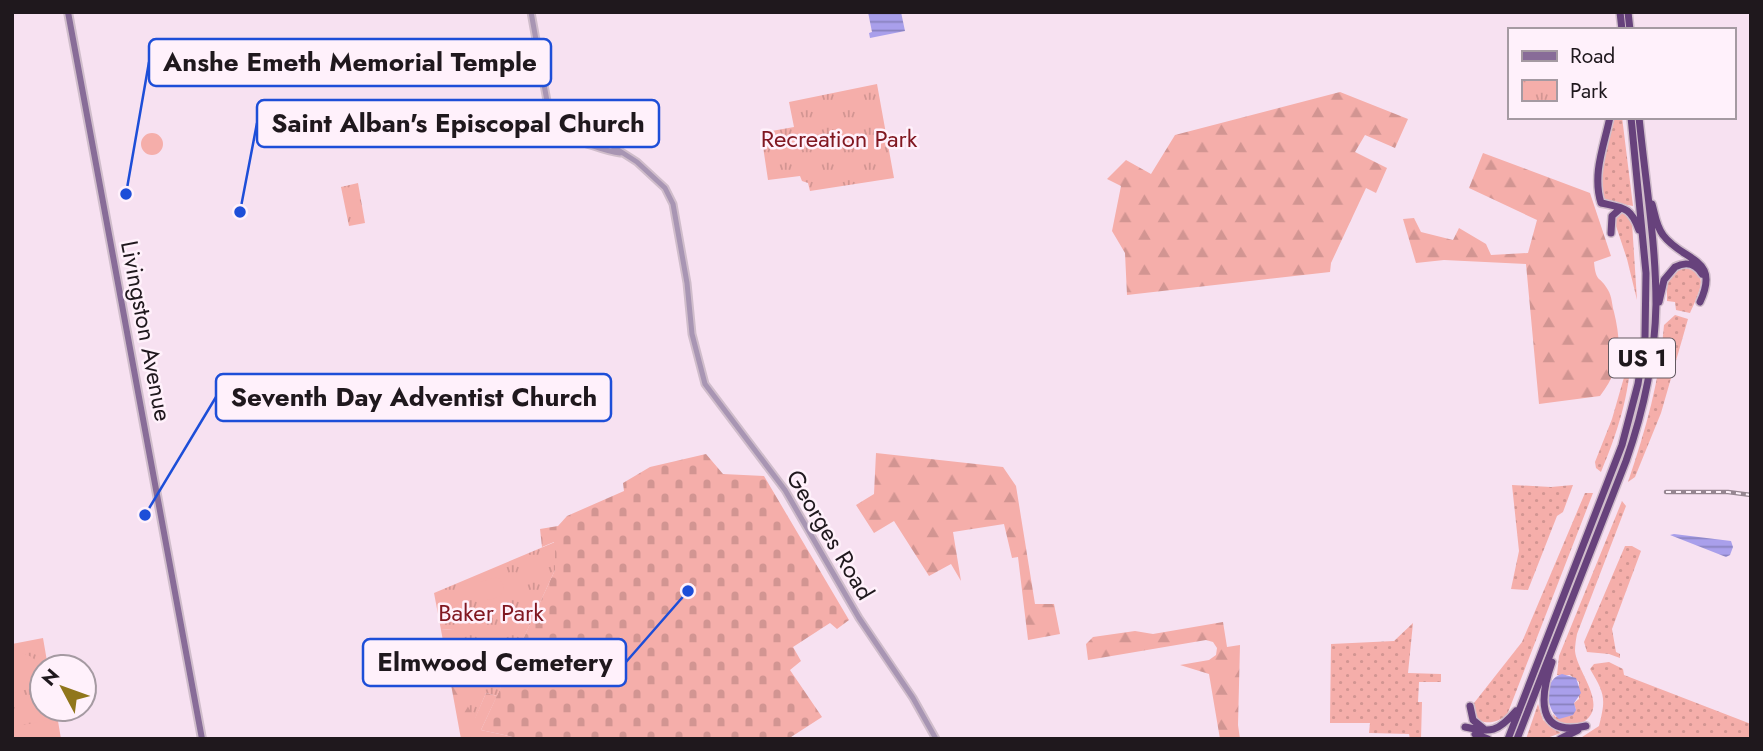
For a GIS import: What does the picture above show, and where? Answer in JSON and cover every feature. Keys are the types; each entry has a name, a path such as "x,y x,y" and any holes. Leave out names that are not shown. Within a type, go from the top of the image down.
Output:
{"highway":[{"path":"1609,119 1597,170 1597,190 1601,203 1621,208 1633,215 1643,241"},
{"name":"US 1","path":"1508,739 1612,471 1631,415 1643,352 1646,305 1631,119"},
{"name":"US 1","path":"1517,739 1621,475 1645,400 1655,320 1655,271 1639,119"},
{"path":"1645,176 1661,232 1672,244 1702,265 1708,280 1700,302 1704,282 1700,271 1690,264 1675,267 1664,280 1655,320"},
{"path":"1590,201 1597,190"},
{"path":"1611,233 1612,216 1621,208"},
{"path":"1560,739 1586,726 1571,729 1557,725 1547,716 1542,702 1568,610"},
{"path":"1472,739 1488,735 1507,721 1525,695"},
{"path":"1470,706 1476,725 1488,735"},
{"path":"1464,729 1488,735"}],"main road":[{"name":"Livingston Avenue","path":"68,12 202,739"}],"street":[{"name":"Georges Road","path":"531,12 554,140 579,135 612,146 656,177 674,204 692,334 705,384 785,490 859,618 913,698 936,739"},
{"name":"Georges Road","path":"569,138 620,153"}],"green space":[{"name":"Recreation Park","path":"877,84 894,178 810,191 808,183 802,181 800,176 768,180 761,133 794,127 789,102"},
{"path":"1340,92 1408,119 1395,148 1365,135 1355,152 1387,168 1376,193 1366,188 1331,263 1330,272 1127,295 1125,253 1112,231 1121,186 1107,179 1126,160 1151,174 1175,135"},
{"path":"1612,119 1622,119 1633,206 1604,201 1599,190"},
{"path":"152,133 160,136 163,144 160,152 152,155 144,152 141,144 144,136"},
{"path":"1483,153 1590,193 1611,256 1594,262 1595,269 1597,277 1610,295 1619,346 1616,366 1600,396 1539,404 1526,264 1444,260 1416,263 1403,219 1414,218 1421,232 1453,240 1459,228 1486,244 1491,255 1528,253 1537,220 1469,188"},
{"path":"358,183 365,223 349,226 341,187"},
{"path":"1620,212 1626,214 1632,223 1637,300 1615,223 1615,216"},
{"path":"1680,268 1691,269 1700,278 1699,291 1690,313 1676,310 1675,302 1667,301 1668,282"},
{"path":"1675,315 1688,319 1661,413 1635,477 1628,482 1651,404 1664,325"},
{"path":"1631,353 1622,414 1601,472 1596,468 1595,462 1612,419"},
{"path":"876,453 1003,467 1016,486 1035,604 1054,604 1060,634 1028,640 1018,557 1012,558 1004,524 953,532 961,581 951,564 929,576 894,521 874,533 856,505 874,494"},
{"path":"706,454 723,474 764,476 849,620 837,629 830,623 793,647 801,661 790,670 822,717 788,739 522,739 481,730 555,570 554,542 542,547 540,529 558,526 567,516 624,491 623,483 650,467"},
{"path":"1512,485 1573,485 1563,512 1557,516 1528,590 1511,589 1519,551"},
{"path":"1585,493 1593,493 1507,715 1492,722 1477,720 1474,703 1522,642"},
{"path":"1622,501 1626,506 1577,634 1575,651 1592,697 1591,714 1577,725 1565,724 1554,719 1553,714 1556,717 1576,710 1574,703 1579,699 1579,682 1570,675 1557,675 1559,656"},
{"name":"Baker Park","path":"555,542 555,570 497,696 486,693 475,719 459,691 480,669 466,644 457,645 453,629 441,630 434,593"},
{"path":"1625,546 1641,551 1612,629 1616,652 1620,654 1620,658 1587,652 1584,642"},
{"path":"498,577 504,586 502,593 497,598 488,600 479,582"},
{"path":"1223,622 1227,647 1240,645 1240,739 1220,739 1209,674 1180,665 1209,660 1216,655 1217,648 1213,642 1206,640 1088,660 1086,644 1093,637 1135,631 1153,634"},
{"path":"1413,623 1408,673 1441,674 1441,682 1419,682 1418,702 1422,702 1421,739 1410,739 1409,734 1369,733 1370,723 1330,723 1331,644 1394,641"},
{"path":"453,629 466,644 480,669 475,718 486,693 497,696 481,730 522,739 461,739 441,630"},
{"path":"43,638 46,653 28,653 28,723 58,723 61,739 12,739 12,644"},
{"path":"12,650 28,655 28,689 12,693"},
{"path":"1609,662 1623,669 1624,675 1751,724 1751,739 1579,739 1599,726 1603,709 1603,696 1590,669 1594,664"},
{"path":"1538,704 1543,720 1561,733 1544,739 1526,739"},
{"path":"50,723 53,739 14,739 12,727"}],"shaded area":[{"path":"868,12 901,12 905,31 870,38 869,33 872,32"},
{"path":"1670,535 1731,541 1733,547 1730,555 1726,557"},
{"path":"1562,674 1576,678 1581,693 1574,703 1576,710 1573,715 1559,719 1551,708 1548,694 1552,682"}],"railway":[{"path":"1666,492 1728,492 1751,495"}],"place":[{"name":"Anshe Emeth Memorial Temple","path":"126,194"},
{"name":"Saint Alban's Episcopal Church","path":"240,212"},
{"name":"Seventh Day Adventist Church","path":"145,515"},
{"name":"Elmwood Cemetery","path":"688,591"}]}
